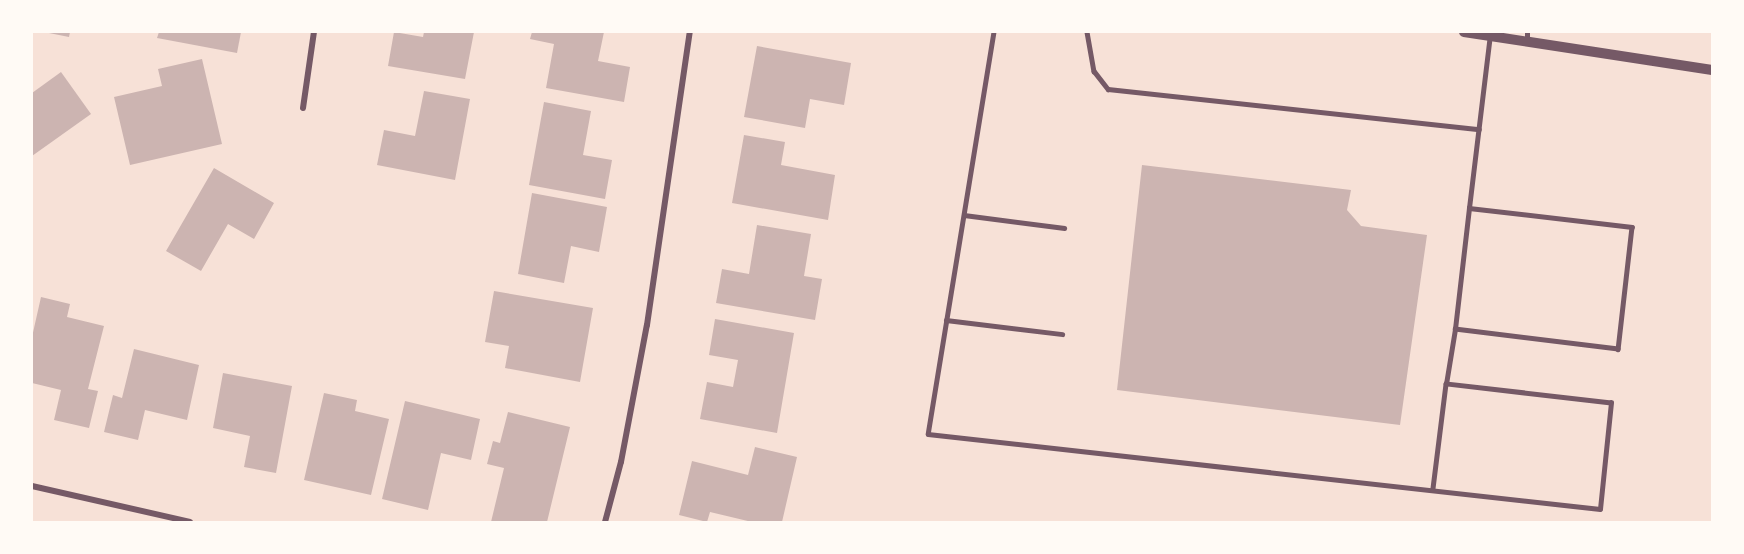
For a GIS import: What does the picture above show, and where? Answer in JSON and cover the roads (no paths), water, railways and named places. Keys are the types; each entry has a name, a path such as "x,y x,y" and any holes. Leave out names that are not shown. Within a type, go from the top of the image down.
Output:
{"street":[{"path":"303,108 314,32"},
{"path":"605,522 621,462 647,325 690,32"},
{"path":"1464,32 1527,36 1713,70"},
{"path":"32,486 189,522"}],"lane":[{"path":"994,32 928,434 1600,509 1611,403 1446,384"},
{"path":"1087,32 1094,71 1108,89 1479,129"},
{"path":"1433,489 1455,329 1490,35"},
{"path":"1455,329 1618,349 1632,227 1469,208"},
{"path":"964,215 1064,228"},
{"path":"946,320 1062,333"}]}
